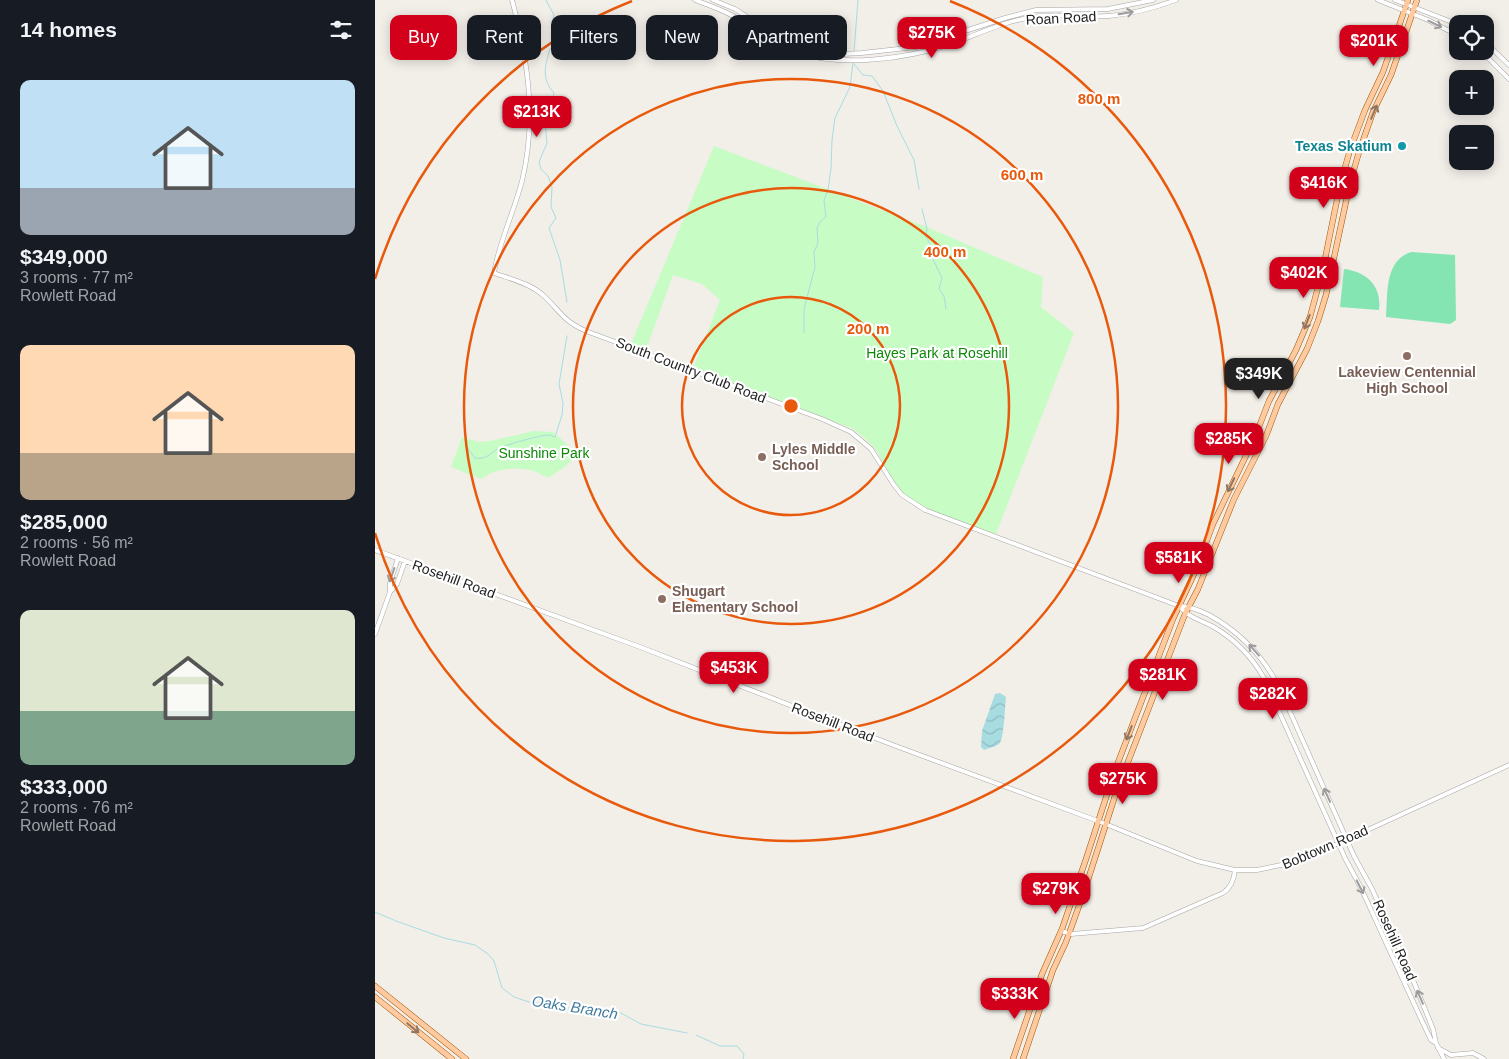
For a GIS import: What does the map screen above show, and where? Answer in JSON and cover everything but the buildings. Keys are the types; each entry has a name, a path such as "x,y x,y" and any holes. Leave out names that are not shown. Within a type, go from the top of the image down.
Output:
{"main road":[{"path":"1023,1059 1053,970 1069,934 1116,793 1185,614 1201,583 1234,499 1306,351 1326,295 1359,152 1373,112 1401,50 1417,0"},
{"path":"1013,1059 1042,974 1061,931 1118,763 1179,606 1195,572 1213,524 1255,437 1273,392 1296,350 1309,316 1317,292 1340,186 1350,150 1365,110 1383,72 1406,5"},
{"path":"1391,48 1401,50"},
{"path":"1350,150 1359,152"},
{"path":"1296,350 1306,351"},
{"path":"1273,392 1283,396"},
{"path":"1118,763 1127,767"},
{"path":"375,986 466,1059"},
{"path":"375,997 452,1059"}],"street":[{"name":"South Country Club Road","path":"513,0 527,64 529,91 527,154 515,209 493,272 537,290 561,315 572,324 586,331 822,419 851,432 871,449 902,496 925,510 1179,606 1189,606 1215,618 1238,634 1258,654 1277,683 1347,839"},
{"name":"Roan Road","path":"695,0 733,16 785,48 818,58 848,60 904,56 931,50 992,27 1033,17 1109,16 1141,11 1175,0"},
{"name":"Roan Road","path":"713,0 735,9 769,31 800,47 819,52 863,54 916,46 944,39 1005,18 1036,10 1108,8 1153,0"},
{"path":"1378,0 1406,5 1412,14 1449,31"},
{"path":"1395,0 1449,21"},
{"path":"1494,50 1509,64"},
{"path":"1490,60 1509,79"},
{"name":"Rosehill Road","path":"375,550 640,647 879,740 1099,821 1197,861 1235,870"},
{"path":"375,634 390,592 390,583 398,558"},
{"path":"390,592 397,584 405,561"},
{"path":"1179,606 1185,614 1212,626 1233,642 1259,669 1269,687 1339,843"},
{"path":"1269,687 1277,683"},
{"name":"Bobtown Road","path":"1235,870 1273,868 1287,864 1339,843 1509,764"},
{"name":"Rosehill Road","path":"1347,839 1406,964 1444,1059"},
{"name":"Rosehill Road","path":"1339,843 1431,1040 1436,1043"},
{"path":"1061,931 1069,934 1148,927 1229,890 1235,870"},
{"path":"1398,968 1406,964"},
{"path":"1438,1048 1451,1055 1478,1054 1484,1059"},
{"path":"1438,1048 1439,1059"},
{"path":"1459,1059 1467,1054"}],"green space":[{"name":"Hayes Park at Rosehill","path":"714,146 929,228 1043,277 1041,307 1074,333 996,534 946,517 910,498 894,482 873,447 851,428 693,368 720,300 702,284 673,275 646,350 631,344"},
{"path":"1411,252 1455,255 1456,320 1450,324 1386,317 1389,279 1392,270 1402,256"},
{"path":"1344,269 1360,273 1371,282 1378,294 1379,310 1340,307"},
{"name":"Sunshine Park","path":"534,431 553,432 578,454 566,466 548,478 528,469 514,468 493,472 481,479 451,467 462,437 479,442"}],"water":[{"path":"1000,693 1006,697 1001,741 999,744 984,750 981,747 982,731 995,694"}],"waterway":[{"path":"546,0 554,15 552,22 554,26 560,25 565,34 563,41 550,49 547,61 545,72 547,82 554,93 545,123 547,143 539,162 541,169 548,176 552,187 551,207 556,218 549,228 560,260 567,302"},
{"path":"854,51 858,0"},
{"path":"804,333 804,309 815,267 814,252 818,243 817,228 826,217 824,200 828,190 831,168 835,118 850,87 853,63"},
{"path":"854,64 863,75 872,76 883,91 897,126 914,160 919,189"},
{"path":"922,209 927,229 926,237 932,247 931,255 942,278 939,289 944,296 946,309"},
{"path":"465,445 475,458 479,458 485,457 499,448 523,440 548,435 555,437 562,415 563,403 559,384 567,336"},
{"name":"Oaks Branch","path":"375,912 444,938 475,945 494,961 502,988 514,997 558,1008 598,1008 619,1012 641,1024 687,1033"},
{"name":"Oaks Branch","path":"696,1035 720,1046 737,1046 744,1054 743,1059"}],"place":[{"name":"Texas Skatium","path":"1402,146"},
{"name":"Lakeview Centennial High School","path":"1407,356"},
{"name":"Lyles Middle School","path":"762,457"},
{"name":"Shugart Elementary School","path":"662,599"}]}
